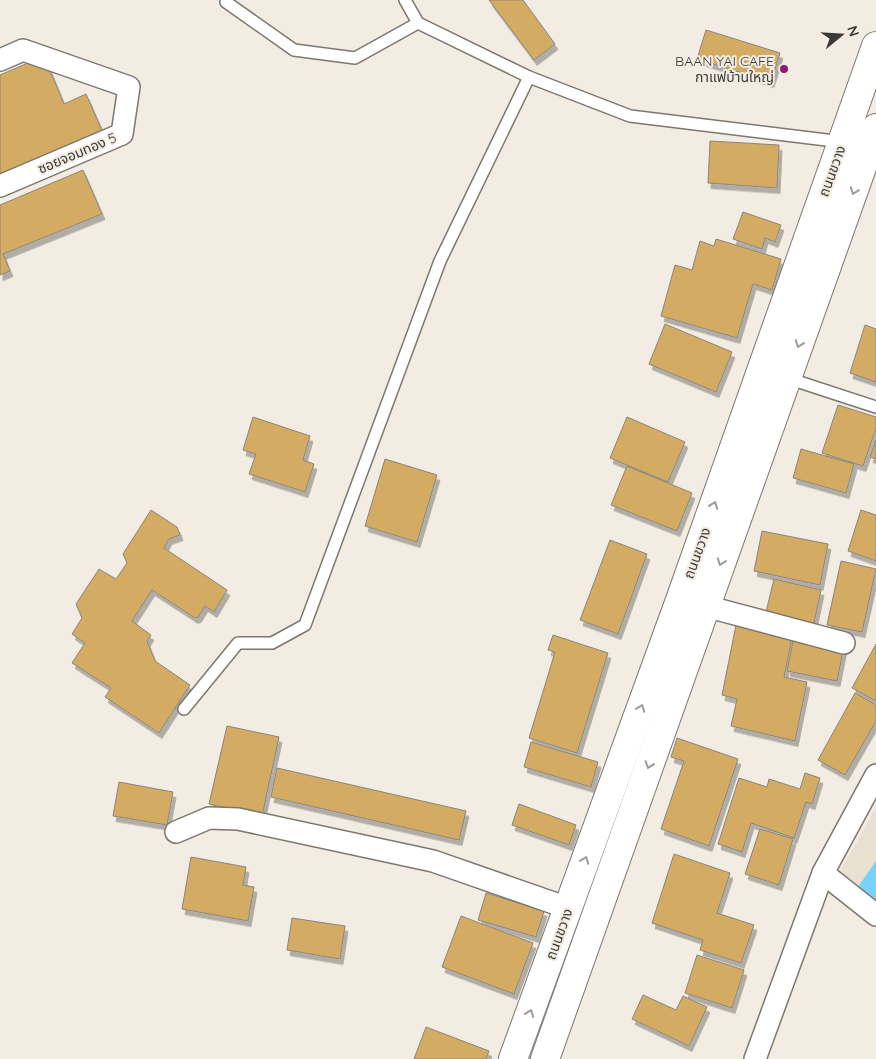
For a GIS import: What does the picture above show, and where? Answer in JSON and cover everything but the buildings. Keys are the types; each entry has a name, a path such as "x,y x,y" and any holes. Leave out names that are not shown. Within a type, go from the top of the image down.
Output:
{"main road":[{"name":"ถนนขวาง","path":"545,1059 787,378 866,143 876,46"},
{"name":"ถนนขวาง","path":"513,1059 598,825 866,143"},
{"path":"598,825 624,837"}],"street":[{"name":"ซอยจอมทอง 5","path":"0,60 23,50 129,87 122,134 0,186"},
{"path":"705,606 844,643"},
{"path":"755,1059 824,873 876,775"},
{"path":"176,832 209,818 238,819 432,861 568,908"},
{"path":"824,873 876,915"}],"lane":[{"path":"405,0 418,23 529,77 630,116 866,143"},
{"path":"226,2 294,50 355,58 418,23"},
{"path":"184,709 238,643 272,642 305,626 440,261 529,77"},
{"path":"787,378 876,407"}],"shaded area":[{"path":"876,807 876,912 848,884 840,872"}],"water":[{"path":"876,861 876,900 858,887"}],"place":[{"name":"BAAN YAI CAFE กาแฟบ้านใหญ่","path":"784,69"}]}
